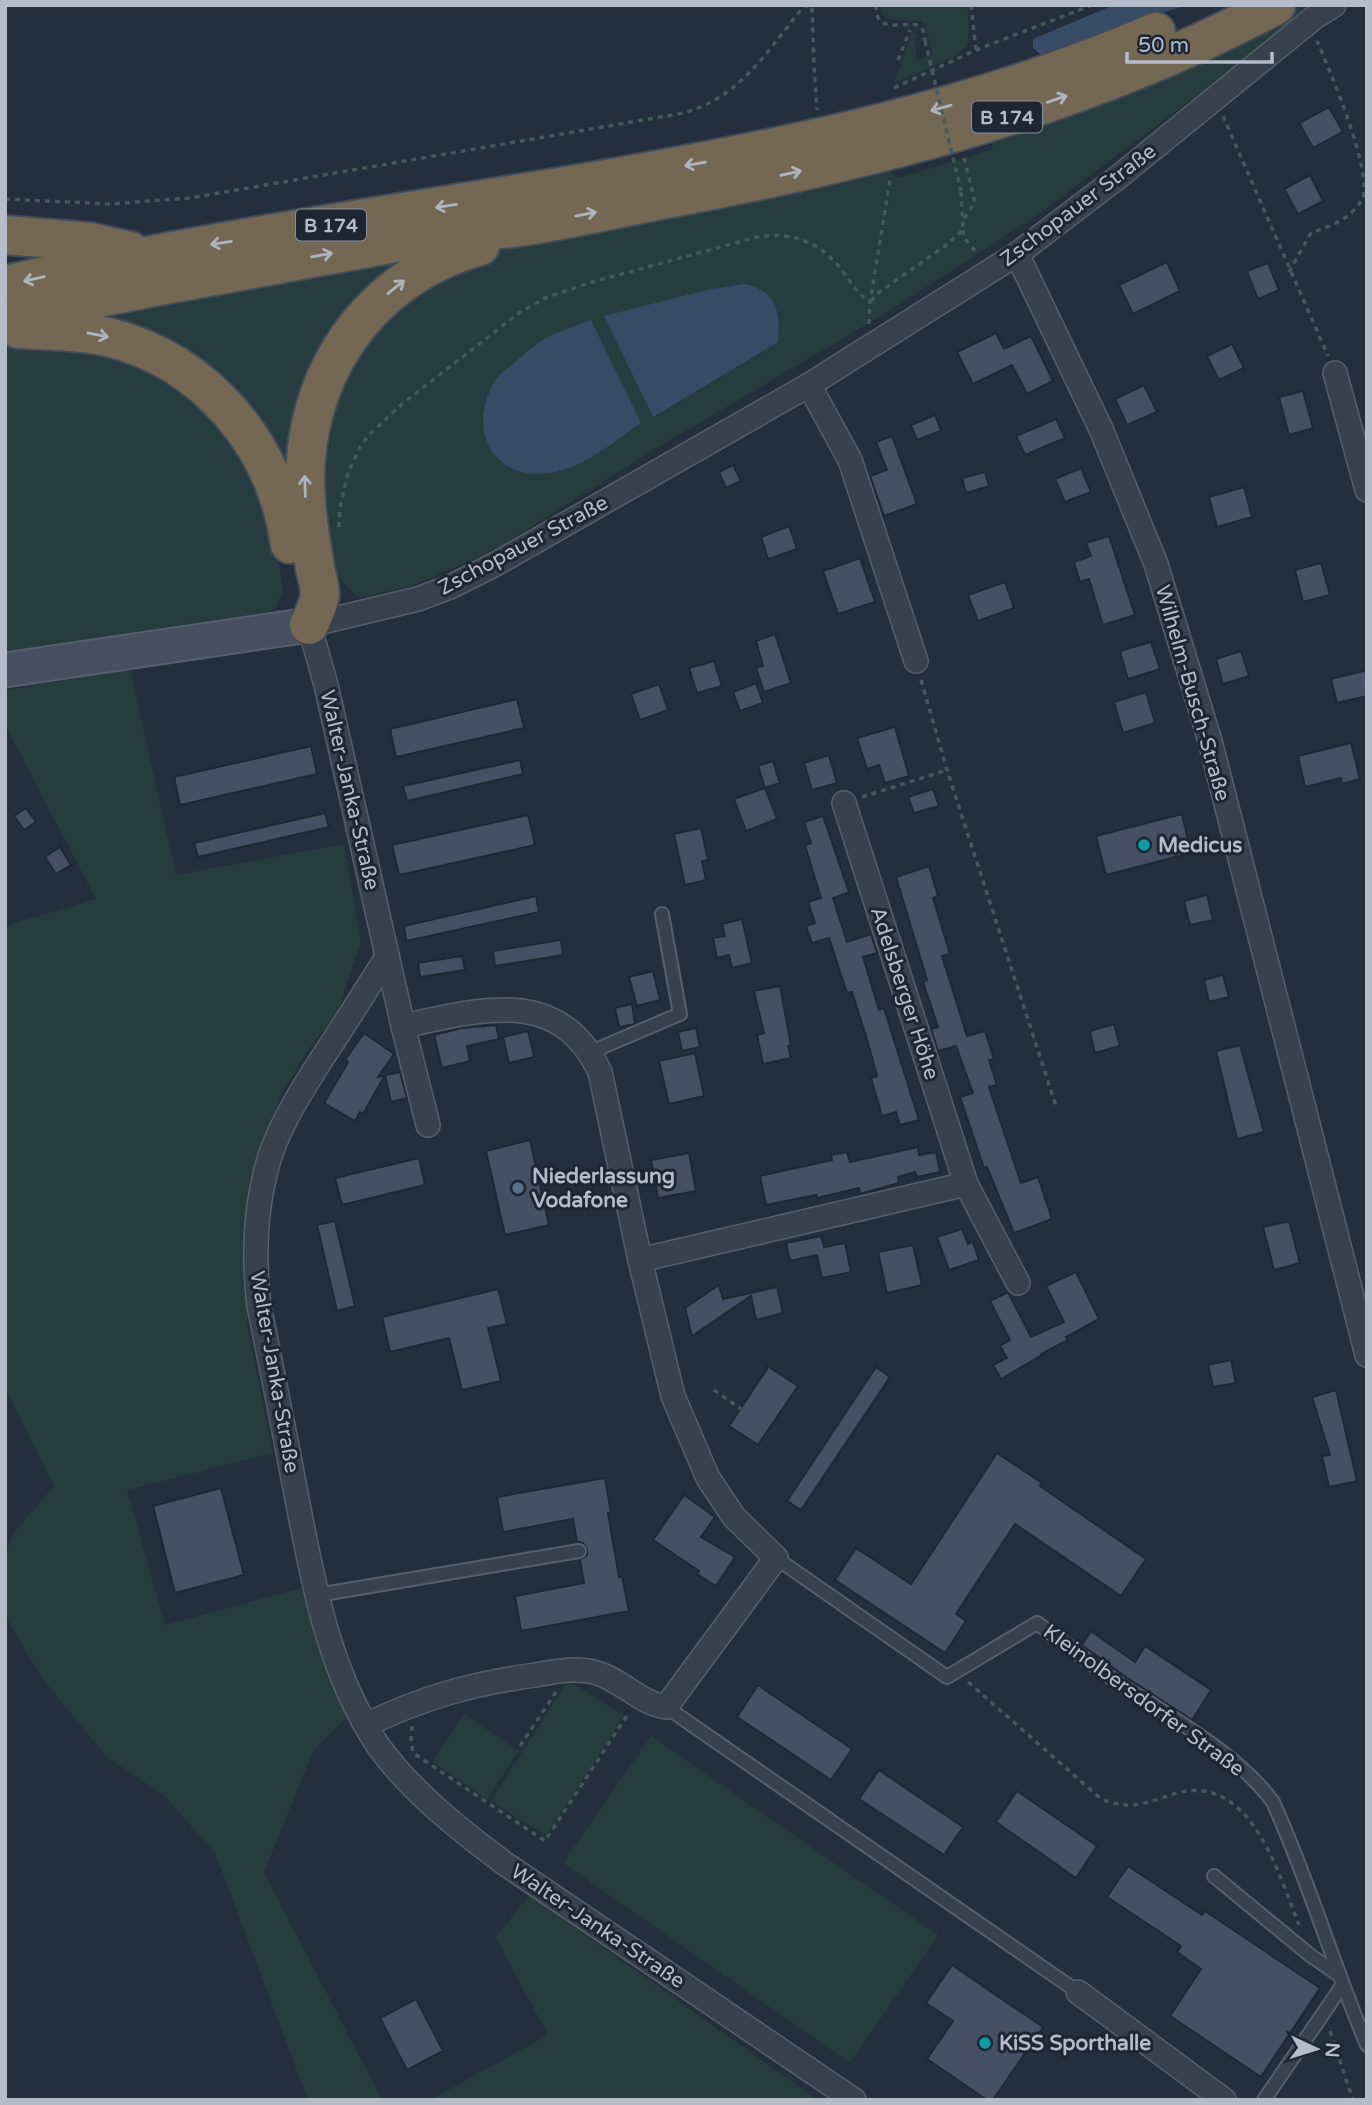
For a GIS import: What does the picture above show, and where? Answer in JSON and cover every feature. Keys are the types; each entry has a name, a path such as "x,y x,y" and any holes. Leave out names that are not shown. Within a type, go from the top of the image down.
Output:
{"highway":[{"name":"B 174","path":"5,285 149,255 712,161 837,135 963,102 1070,66 1219,5"},
{"name":"B 174","path":"5,325 57,306 260,266 467,230 519,227 724,188 895,150 981,125 1094,86 1188,48 1293,14"},
{"path":"309,625 320,596 306,501 306,446 316,400 339,350 367,314 408,278 433,263 488,244 519,227"},
{"path":"5,235 90,242 149,255"},
{"path":"5,325 72,331 124,341 172,363 202,383 218,398 247,431 274,483 288,526 297,594 309,625"}],"street":[{"name":"Zschopauer Straße","path":"5,670 309,625 388,608 450,587 494,565 808,385 1017,254 1117,178 1215,98 1293,14 1334,5"},
{"name":"Wilhelm-Busch-Straße","path":"1017,254 1101,429 1156,564 1209,741 1367,1355"},
{"path":"1335,373 1367,490"},
{"path":"808,385 850,460 916,662"},
{"name":"Walter-Janka-Straße","path":"309,625 329,697 428,1125"},
{"name":"Adelsberger Höhe","path":"844,803 967,1184 1018,1283"},
{"name":"Walter-Janka-Straße","path":"387,957 305,1085 281,1129 271,1156 257,1224 256,1279 259,1306 317,1595 343,1677 366,1725 392,1763 458,1829 854,2100"},
{"path":"366,1725 407,1705 456,1689 577,1670 612,1678 639,1696 666,1707 776,1558 734,1517 708,1478 673,1396 600,1073 591,1052 569,1030 550,1019 516,1009 497,1008 403,1026"},
{"path":"640,1259 967,1184"},
{"path":"1078,1992 1224,2100"}],"lane":[{"path":"591,1052 680,1014 662,914"},
{"path":"317,1595 579,1551"},
{"path":"776,1558 947,1677 956,1672"},
{"name":"Kleinolbersdorfer Straße","path":"956,1672 1037,1623 1230,1759 1262,1787 1281,1819 1333,1953 1340,1980 1367,2045"},
{"path":"666,1707 1078,1992"},
{"path":"1214,1876 1340,1980 1324,2012 1264,2100"}],"path":[{"path":"876,5 878,17 883,23 917,25 923,30 961,191 964,238 983,261"},
{"path":"971,5 976,50"},
{"path":"888,90 976,50 1092,5"},
{"path":"5,199 109,204 190,198 684,113 701,108 726,95 751,70 804,6 812,6 815,92 819,116"},
{"path":"1289,272 1311,233 1344,220 1365,196 1366,165 1347,110 1293,14"},
{"path":"898,60 910,30"},
{"path":"1215,98 1335,373"},
{"path":"950,159 963,155"},
{"path":"963,220 975,202 965,166"},
{"path":"870,302 888,184 892,176"},
{"path":"870,302 878,293 945,246 963,230"},
{"path":"339,529 340,507 348,473 369,435 402,404 519,313 545,298 589,283 757,237 780,235 798,238 824,250 839,265 859,295 870,302"},
{"path":"916,662 947,770 1058,1109"},
{"path":"844,803 947,770"},
{"path":"713,1390 740,1409"},
{"path":"956,1672 1100,1798 1114,1805 1133,1806 1182,1792 1209,1793 1221,1797 1248,1817 1276,1869 1311,1956"},
{"path":"520,1746 560,1685"},
{"path":"407,1705 413,1713 413,1753 545,1841 639,1696"},
{"path":"1324,2012 1353,2100"}],"green space":[{"path":"881,5 967,5 967,46 953,57 894,83 913,31 918,36 915,41 917,61 933,55 924,23 886,17"},
{"path":"1303,5 1318,5 1032,219 881,316 655,449 490,553 411,586 359,598 328,568 320,521 328,403 388,310 497,249 675,217 789,185 888,171 899,178 993,149 991,142 1248,32","holes":["591,320 641,423 565,470 497,377 539,343"]},
{"path":"420,257 395,273 292,486 277,460 80,320"},
{"path":"21,341 103,348 182,386 232,436 273,522 283,591 276,607 267,615 5,656 5,343"},
{"path":"130,669 176,875 344,844 361,942 337,1013 306,1053 279,1099 260,1156 247,1214 247,1323 273,1453 127,1490 165,1625 305,1587 347,1718 314,1749 264,1872 382,2100 308,2100 215,1853 165,1796 107,1757 42,1678 6,1617 5,1556 13,1534 54,1486 5,1388 5,926 96,899 5,725 5,690"},
{"path":"568,1680 624,1716 546,1836 491,1801"},
{"path":"464,1714 519,1751 487,1799 432,1762"},
{"path":"651,1736 938,1935 850,2063 563,1863"},
{"path":"529,1895 818,2100 430,2100 548,2035 496,1938"}],"water":[{"path":"1114,5 1186,5 1040,54 1033,48 1033,39"},
{"path":"745,284 764,292 775,305 778,342 653,417 604,316 711,289"},
{"path":"591,320 641,423 594,456 563,470 540,474 521,472 505,464 493,452 485,437 483,419 486,399 496,379 543,340"}],"building":[{"path":"1329,107 1343,132 1313,148 1299,123"},
{"path":"1310,175 1323,201 1298,214 1284,189"},
{"path":"1167,262 1180,291 1133,314 1119,285"},
{"path":"1268,263 1279,290 1258,299 1247,271"},
{"path":"996,333 1004,349 1031,336 1053,381 1027,394 1012,365 973,384 957,352"},
{"path":"1232,344 1244,368 1219,380 1207,356"},
{"path":"1144,385 1157,412 1127,425 1115,399"},
{"path":"1303,391 1313,428 1289,435 1279,397"},
{"path":"935,415 941,431 917,440 911,425"},
{"path":"1056,419 1065,438 1025,455 1016,436"},
{"path":"892,436 917,504 884,516 870,476 887,470 876,442"},
{"path":"733,465 741,481 726,488 719,472"},
{"path":"1081,468 1091,492 1065,502 1055,479"},
{"path":"985,472 989,486 966,493 962,478"},
{"path":"1244,487 1252,517 1217,527 1209,497"},
{"path":"789,526 797,549 768,559 761,537"},
{"path":"1109,536 1135,615 1103,625 1089,579 1080,582 1074,562 1091,556 1086,543"},
{"path":"860,558 875,602 838,614 823,571"},
{"path":"1321,563 1330,595 1303,602 1295,570"},
{"path":"1005,582 1014,608 978,621 968,595"},
{"path":"775,634 791,683 764,692 756,668 763,666 756,641"},
{"path":"1151,642 1160,669 1128,679 1120,651"},
{"path":"1241,651 1249,676 1223,684 1216,659"},
{"path":"714,661 722,686 697,693 689,668"},
{"path":"1367,670 1367,696 1337,703 1331,679"},
{"path":"756,683 763,703 740,711 733,692"},
{"path":"659,684 668,710 640,720 631,694"},
{"path":"1146,692 1155,723 1123,733 1114,702"},
{"path":"517,699 524,728 396,757 390,729"},
{"path":"895,727 909,776 885,783 879,765 867,769 857,738"},
{"path":"1351,743 1360,779 1342,784 1341,778 1305,787 1298,756"},
{"path":"311,746 317,774 180,805 174,777"},
{"path":"829,755 837,783 812,790 804,763"},
{"path":"520,760 523,774 407,801 403,786"},
{"path":"773,761 780,783 765,788 758,766"},
{"path":"765,788 777,819 746,831 734,799"},
{"path":"933,789 939,806 914,813 908,797"},
{"path":"26,808 36,822 24,830 14,816"},
{"path":"325,813 329,827 198,857 194,843"},
{"name":"Medicus","path":"1182,814 1191,853 1106,875 1096,836"},
{"path":"528,815 535,845 399,875 392,845"},
{"path":"823,816 849,892 833,898 847,942 871,934 877,953 863,957 879,1010 884,1008 919,1120 900,1125 896,1112 882,1116 871,1078 877,1076 852,992 847,993 829,938 812,943 806,926 815,923 808,902 821,898 805,845 811,843 804,822"},
{"path":"701,828 708,860 702,861 706,880 685,885 674,834"},
{"path":"60,847 71,865 56,874 45,857"},
{"path":"929,866 938,896 933,898 950,954 942,956 967,1036 985,1031 994,1059 989,1060 997,1085 989,1087 1021,1183 1038,1177 1052,1219 1014,1233 987,1167 984,1168 960,1097 973,1093 956,1046 938,1051 931,1029 938,1027 923,982 927,980 896,877"},
{"path":"1207,895 1213,920 1190,925 1184,901"},
{"path":"536,896 539,912 406,941 404,926"},
{"path":"742,919 752,963 732,968 729,955 717,958 713,938 725,936 722,924"},
{"path":"561,940 563,955 495,966 493,951"},
{"path":"462,956 465,970 420,977 418,963"},
{"path":"653,971 660,1000 637,1006 629,977"},
{"path":"1223,975 1229,997 1209,1002 1204,980"},
{"path":"780,986 791,1058 763,1064 757,1035 764,1033 754,991"},
{"path":"632,1004 635,1024 619,1027 615,1008"},
{"path":"1114,1024 1120,1046 1095,1053 1090,1031"},
{"path":"496,1025 499,1039 467,1046 470,1061 442,1068 434,1035 462,1028"},
{"path":"696,1028 700,1047 682,1051 678,1032"},
{"path":"528,1031 534,1057 509,1063 503,1037"},
{"path":"364,1033 394,1054 378,1077 385,1075 363,1114 360,1112 355,1121 324,1103 348,1062 345,1060"},
{"path":"1240,1045 1264,1132 1237,1139 1216,1051"},
{"path":"695,1053 704,1096 669,1104 659,1061"},
{"path":"400,1072 407,1098 391,1102 385,1075"},
{"name":"Niederlassung Vodafone","path":"530,1140 549,1225 505,1235 486,1151"},
{"path":"918,1147 919,1155 936,1152 940,1172 917,1177 915,1172 898,1177 899,1183 860,1194 859,1188 817,1198 816,1195 766,1205 760,1176 832,1160 831,1155 847,1152 850,1162"},
{"path":"689,1153 696,1191 658,1198 651,1160"},
{"path":"419,1158 425,1185 342,1205 335,1178"},
{"path":"335,1221 355,1306 337,1311 317,1225"},
{"path":"1289,1221 1300,1263 1274,1270 1263,1227"},
{"path":"962,1229 968,1244 973,1242 979,1260 949,1270 937,1237"},
{"path":"821,1236 824,1247 845,1243 851,1272 822,1278 817,1255 790,1261 786,1243"},
{"path":"913,1245 922,1285 887,1293 878,1252"},
{"path":"1076,1272 1099,1319 1001,1379 993,1365 1007,1358 1000,1346 1010,1340 990,1301 1008,1292 1031,1337 1064,1322 1046,1286"},
{"path":"719,1285 723,1299 777,1287 783,1313 756,1320 751,1296 692,1336 685,1308"},
{"path":"498,1289 507,1324 488,1328 501,1381 462,1390 449,1338 390,1352 382,1317"},
{"path":"1231,1360 1236,1383 1213,1387 1208,1365"},
{"path":"766,1365 798,1386 758,1445 729,1426 767,1369"},
{"path":"876,1367 890,1377 801,1510 787,1501"},
{"path":"1336,1390 1357,1481 1329,1487 1322,1456 1330,1455 1312,1397"},
{"path":"997,1453 1146,1559 1121,1596 1015,1524 956,1614 966,1621 945,1653 835,1580 856,1548 911,1584"},
{"path":"605,1478 619,1577 622,1577 629,1611 521,1631 515,1596 584,1583 580,1560 587,1555 587,1549 583,1543 577,1542 573,1519 503,1532 497,1497"},
{"path":"221,1488 244,1575 175,1593 153,1506"},
{"path":"684,1495 715,1517 701,1537 735,1557 716,1586 653,1540"},
{"path":"1091,1631 1135,1662 1145,1646 1211,1690 1192,1720 1082,1645"},
{"path":"758,1685 852,1749 831,1780 737,1717"},
{"path":"879,1770 963,1827 944,1855 859,1799"},
{"path":"1017,1791 1097,1846 1076,1878 996,1822"},
{"path":"1128,1866 1202,1915 1205,1911 1320,1988 1261,2077 1170,2016 1201,1969 1177,1952 1181,1946 1107,1897"},
{"name":"KiSS Sporthalle","path":"952,1965 1043,2027 993,2100 987,2100 927,2059 953,2021 926,2003"},
{"path":"416,1999 443,2051 407,2070 380,2018"}],"place":[{"name":"Medicus","path":"1144,845"},
{"name":"Niederlassung Vodafone","path":"518,1188"},
{"name":"KiSS Sporthalle","path":"985,2043"}]}
